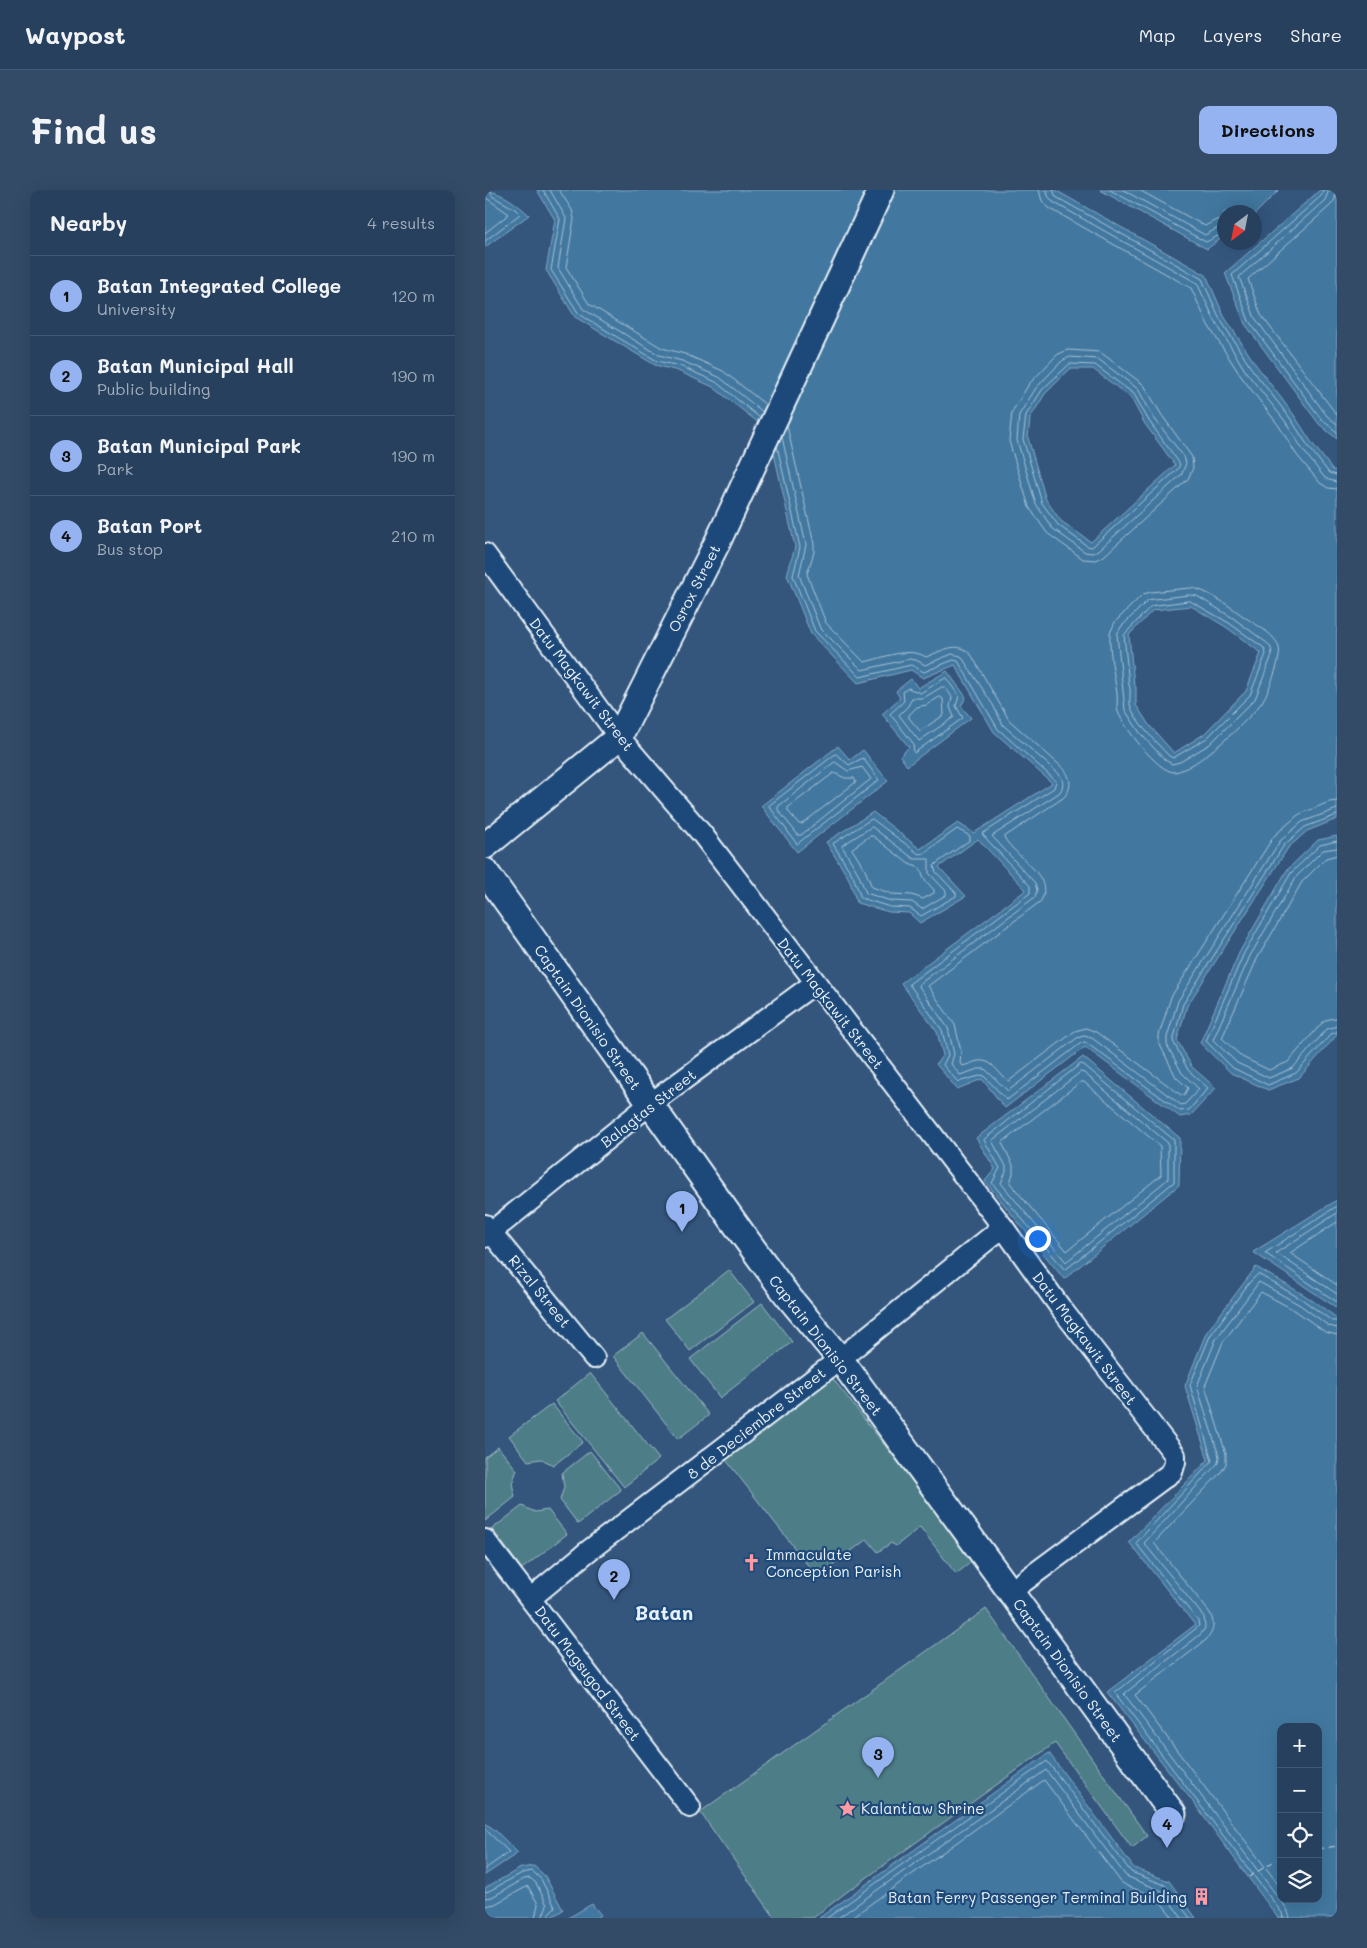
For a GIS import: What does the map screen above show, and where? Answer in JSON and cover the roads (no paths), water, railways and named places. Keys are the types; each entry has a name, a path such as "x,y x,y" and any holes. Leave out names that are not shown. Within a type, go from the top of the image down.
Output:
{"street":[{"name":"Osrox Street","path":"485,846 619,737 718,541 881,190"},
{"name":"Datu Magkawit Street","path":"485,554 619,737 702,834 1003,1227 1060,1307 1175,1455 1172,1472 1011,1590"},
{"name":"Captain Dionisio Street","path":"485,872 784,1290 840,1359 1011,1590 1056,1657 1173,1814"},
{"name":"Balagtas Street","path":"487,1231 650,1104 815,983"},
{"name":"8 de Deciembre Street","path":"531,1598 587,1552 840,1359 1003,1227"},
{"name":"Rizal Street","path":"487,1231 595,1358"},
{"name":"Datu Magsugod Street","path":"485,1540 690,1807"}],"water":[{"path":"485,190 498,193 509,199 529,215 485,247"},
{"path":"537,190 1055,190 1206,275 1224,316 1256,365 1294,415 1312,443 1333,470 1337,471 1337,819 1307,831 1288,848 1187,1006 1177,1040 1192,1067 1216,1088 1191,1115 1180,1117 1085,1047 1005,1108 982,1079 957,1089 936,1064 943,1055 937,1032 901,983 1026,890 978,839 939,867 966,896 920,923 909,913 889,912 857,903 849,879 826,842 873,812 920,849 958,823 974,833 1052,783 994,732 955,665 923,678 911,670 858,683 811,634 787,575 795,547 769,431 713,387 678,371 655,365 575,317 546,270 555,220","holes":["1070,369 1093,369 1131,398 1145,424 1175,465 1091,542 1061,521 1046,500 1028,438 1030,418 1045,394","1191,606 1226,627 1261,653 1246,691 1204,734 1174,753 1149,725 1136,705 1136,687 1134,684 1129,635 1153,610"]},
{"path":"1100,190 1279,190 1262,207 1262,205 1217,205 1217,241 1207,249"},
{"path":"1320,190 1337,190 1337,439 1319,424 1245,324 1225,273 1251,250 1262,250 1262,241"},
{"path":"947,671 966,697 961,706 971,718 907,766 900,756 909,747 882,714 900,698 896,691 911,679 918,688"},
{"path":"838,746 850,760 863,750 888,781 797,852 761,806"},
{"path":"1337,836 1337,1035 1299,1078 1268,1090 1231,1073 1200,1043 1240,951 1287,870 1318,840"},
{"path":"1083,1057 1180,1138 1179,1185 1064,1279 985,1181 995,1169 976,1138"},
{"path":"1337,1200 1337,1308 1253,1252"},
{"path":"1256,1267 1306,1296 1337,1318 1337,1918 1278,1918 1193,1802 1107,1692 1195,1625 1129,1542 1208,1460 1185,1386 1206,1333"},
{"path":"1049,1753 1134,1868 1169,1881 1196,1918 819,1918"},
{"path":"485,1823 495,1830 518,1853 485,1875"},
{"path":"534,1866 545,1876 563,1910 550,1918 485,1918 485,1888 521,1868"},
{"path":"592,1904 601,1915 597,1918 568,1918"}],"place":[{"name":"Batan Integrated College","path":"682,1232"},
{"name":"Immaculate Conception Parish","path":"752,1563"},
{"name":"Batan Municipal Hall","path":"614,1600"},
{"name":"Batan Municipal Park","path":"878,1778"},
{"name":"Kalantiaw Shrine","path":"847,1808"},
{"name":"Batan Port","path":"1167,1848"},
{"name":"Batan Ferry Passenger Terminal Building","path":"1201,1897"}],"district":[{"name":"Batan","path":"664,1612"}]}
